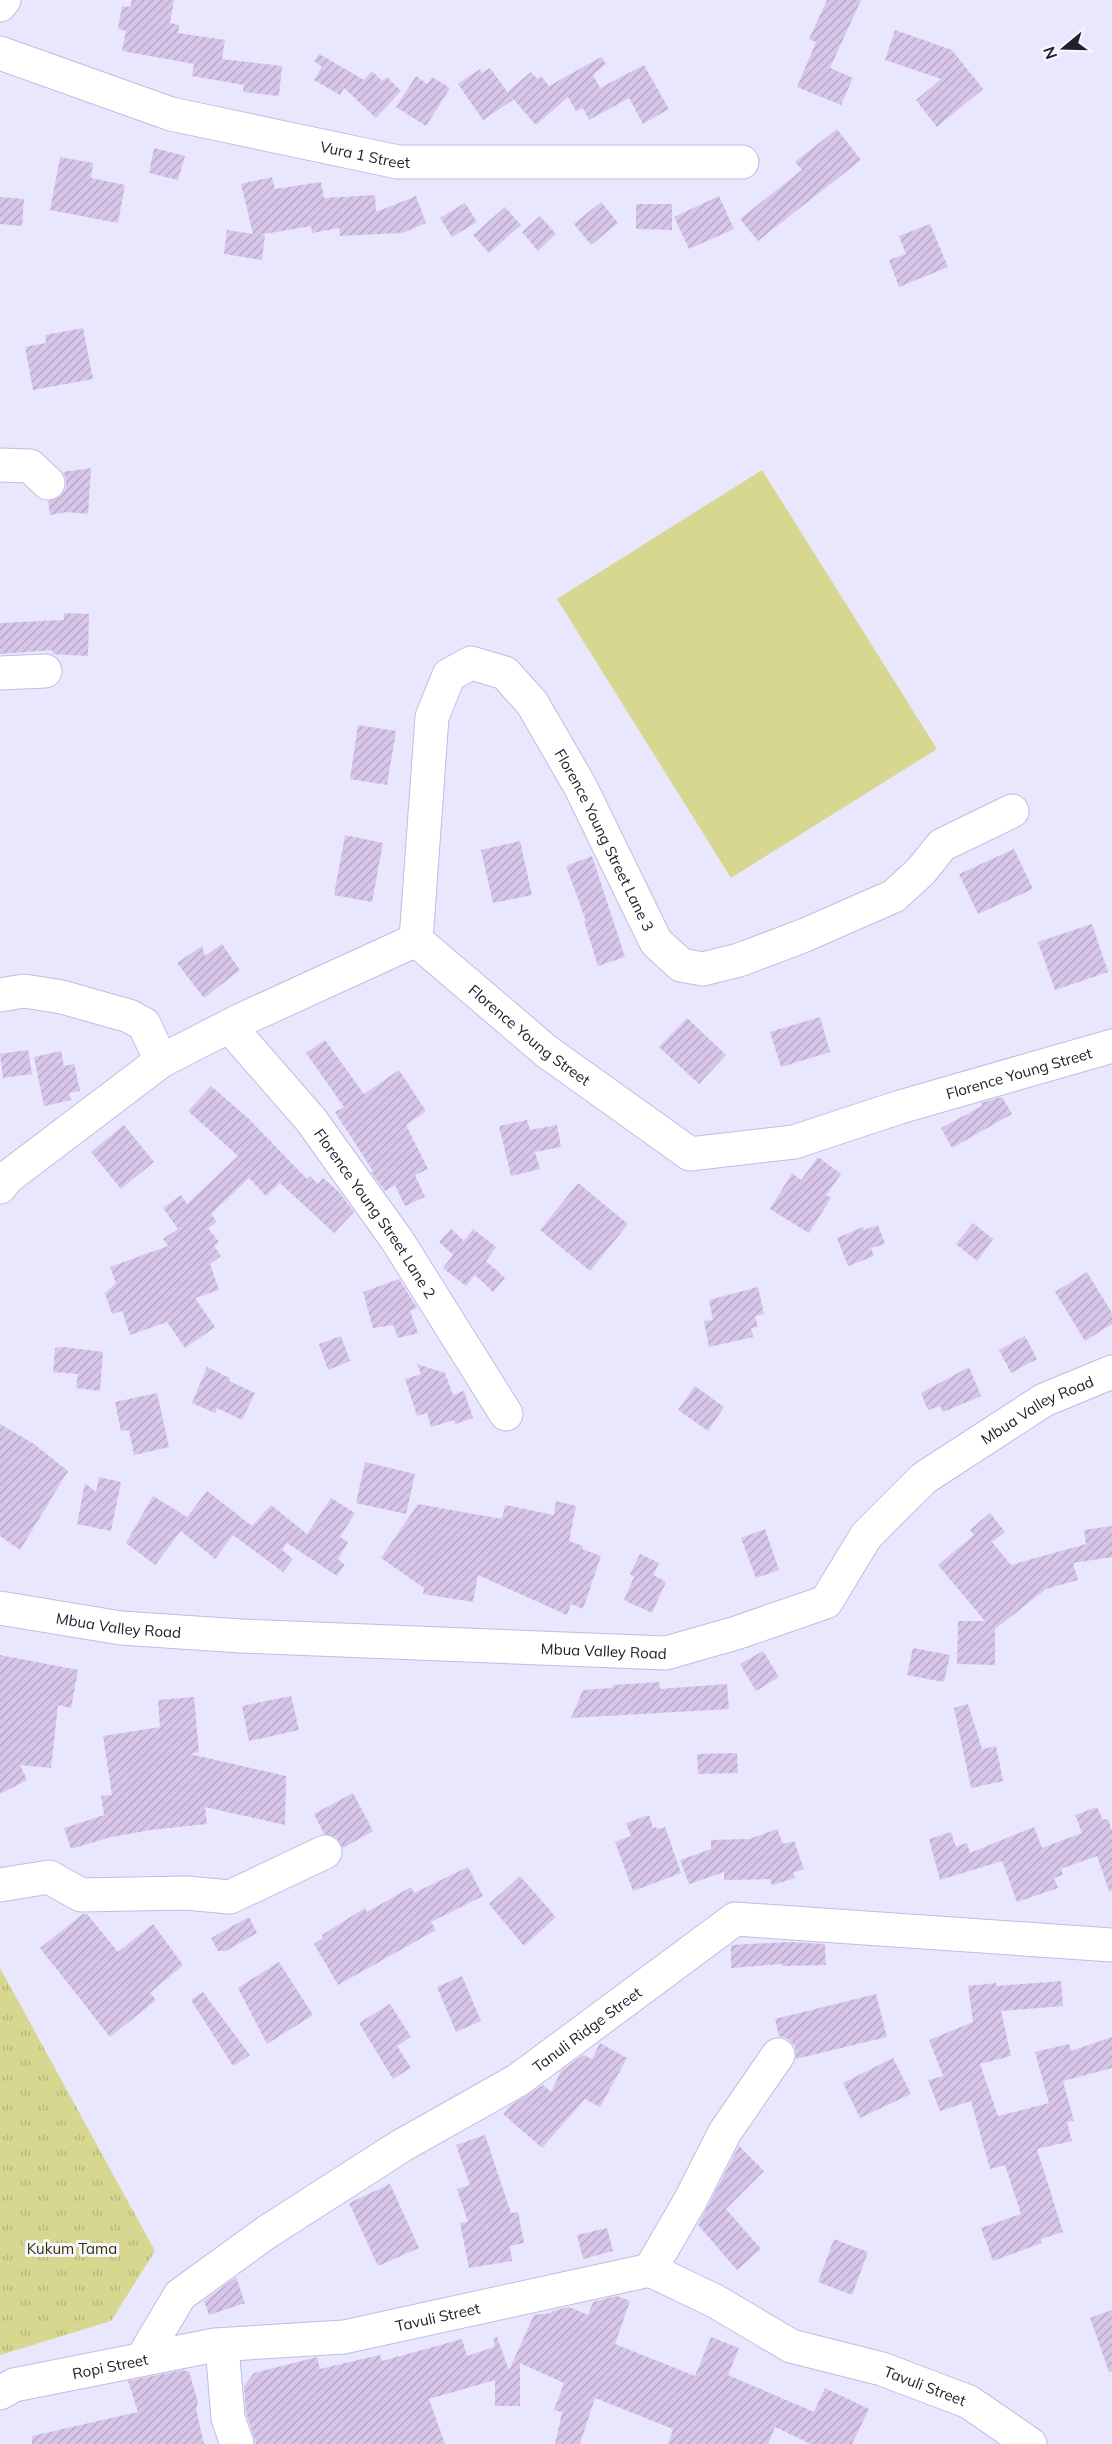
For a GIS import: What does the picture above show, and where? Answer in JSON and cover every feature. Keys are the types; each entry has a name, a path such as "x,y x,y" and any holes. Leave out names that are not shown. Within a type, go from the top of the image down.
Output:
{"street":[{"path":"0,4 4,0"},
{"name":"Vura 1 Street","path":"0,53 171,114 398,162 742,162"},
{"path":"0,465 30,466 48,483"},
{"name":"Florence Young Street Lane 3","path":"416,940 432,717 449,675 471,663 505,673 532,703 580,786 656,942 681,965 703,969 739,960 805,935 894,896 921,871 942,845 1012,811"},
{"path":"0,673 45,671"},
{"path":"0,1187 8,1177 160,1061 229,1026 416,940"},
{"name":"Florence Young Street","path":"416,940 546,1051 690,1154 794,1142 900,1107 1112,1046"},
{"path":"0,995 24,991 62,997 129,1016 144,1024 160,1061"},
{"name":"Florence Young Street Lane 2","path":"229,1026 311,1120 397,1240 506,1414"},
{"name":"Mbua Valley Road","path":"0,1608 121,1628 241,1636 666,1653 736,1633 826,1602 866,1536 924,1478 1044,1400 1112,1371"},
{"path":"0,1885 49,1877 81,1895 186,1893 230,1897 325,1852"},
{"name":"Tanuli Ridge Street","path":"142,2360 180,2295 267,2232 401,2146 518,2080 735,1920 1112,1945"},
{"path":"650,2270 690,2201 725,2132 778,2055"},
{"name":"Tavuli Street","path":"222,2346 344,2337 650,2270 715,2301 791,2346 882,2369 969,2402 1030,2444"},
{"name":"Ropi Street","path":"0,2393 14,2385 215,2345 222,2346"},
{"path":"222,2346 228,2418 237,2444"}],"green space":[{"path":"762,470 937,749 731,878 557,599"},
{"name":"Kukum Tama","path":"0,1968 155,2251 111,2321 0,2355"}],"building":[{"path":"132,0 174,0 170,23 179,25 178,33 225,40 222,59 282,66 279,96 243,92 244,85 192,76 194,64 122,51 126,31 118,29 122,6 130,7"},
{"path":"827,0 861,0 830,68 853,78 841,105 797,87 816,42 809,39"},
{"path":"895,30 952,50 983,89 937,127 916,100 941,79 885,60"},
{"path":"319,54 364,80 372,71 382,81 387,77 401,91 376,118 344,88 340,95 314,80 322,67 314,61"},
{"path":"601,57 606,64 593,75 600,88 644,65 669,109 643,124 629,98 589,120 583,108 576,111 568,97 536,125 507,92 531,72 537,79 541,76 549,86"},
{"path":"490,68 513,100 483,120 458,84 480,69 482,73"},
{"path":"416,76 427,84 432,77 450,88 426,126 396,107"},
{"path":"837,129 861,160 758,241 740,219 802,170 795,162"},
{"path":"154,148 185,156 178,180 149,173"},
{"path":"60,157 93,163 91,178 125,185 118,223 50,210"},
{"path":"272,177 275,189 321,182 324,198 375,195 376,212 416,196 426,223 402,233 340,236 339,228 312,233 311,226 259,235 265,235 262,260 224,254 227,230 253,234 241,184"},
{"path":"719,196 734,229 689,249 674,217"},
{"path":"0,197 24,199 22,226 0,224"},
{"path":"601,202 618,223 591,245 574,224"},
{"path":"465,203 477,222 452,237 440,218"},
{"path":"636,204 672,204 672,230 636,229"},
{"path":"505,207 521,225 489,253 473,235"},
{"path":"540,216 556,234 538,251 522,232"},
{"path":"930,224 948,267 899,287 889,260 906,254 899,236"},
{"path":"83,328 93,379 33,390 25,347 46,343 45,335"},
{"path":"91,468 88,514 67,512 50,515 48,501 61,496 66,488 66,478 63,472"},
{"path":"64,613 89,614 88,656 53,654 52,650 0,654 0,623 64,620"},
{"path":"358,725 396,731 387,785 350,779"},
{"path":"345,835 383,843 372,902 334,895"},
{"path":"520,841 532,895 493,903 481,850"},
{"path":"1014,849 1033,889 978,914 959,874"},
{"path":"592,856 625,957 598,966 584,921 586,921 566,866"},
{"path":"1092,924 1108,972 1055,990 1038,942"},
{"path":"222,944 240,970 204,998 177,963 202,946 205,956"},
{"path":"820,1017 830,1052 781,1067 770,1032"},
{"path":"687,1018 726,1055 699,1084 659,1047"},
{"path":"325,1040 364,1094 399,1070 426,1111 406,1125 428,1169 415,1175 425,1197 405,1206 395,1185 385,1191 371,1172 373,1171 335,1112 344,1107 306,1053"},
{"path":"28,1050 32,1074 3,1078 0,1054"},
{"path":"61,1051 64,1066 74,1064 80,1091 69,1093 71,1100 44,1106 34,1057"},
{"path":"211,1086 249,1119 307,1179 310,1176 318,1184 323,1178 339,1192 354,1212 334,1233 280,1183 266,1196 249,1178 211,1214 217,1222 208,1228 219,1242 214,1246 221,1256 210,1264 219,1290 195,1298 215,1327 185,1348 167,1322 130,1335 122,1311 112,1314 105,1293 116,1283 110,1267 168,1246 163,1239 178,1229 163,1208 181,1195 187,1204 238,1156 188,1111"},
{"path":"1002,1097 1012,1114 952,1148 941,1128 982,1106 981,1103"},
{"path":"527,1120 530,1130 557,1125 561,1147 535,1152 540,1169 511,1176 499,1126"},
{"path":"124,1125 154,1162 121,1189 91,1152"},
{"path":"818,1157 841,1174 826,1195 831,1198 809,1233 770,1209 792,1173 801,1180"},
{"path":"578,1183 628,1224 590,1271 540,1230"},
{"path":"973,1223 993,1239 977,1261 956,1244"},
{"path":"878,1225 885,1244 871,1248 874,1256 848,1266 837,1238 863,1227 864,1230"},
{"path":"451,1229 464,1241 473,1229 496,1247 486,1261 505,1278 493,1292 475,1275 466,1286 443,1268 453,1255 439,1242"},
{"path":"1087,1272 1112,1313 1112,1324 1085,1341 1055,1292"},
{"path":"399,1279 417,1308 410,1311 418,1333 398,1338 393,1325 373,1328 363,1292"},
{"path":"758,1287 764,1314 755,1316 758,1327 751,1328 753,1337 709,1347 704,1321 713,1320 709,1300"},
{"path":"341,1336 350,1361 328,1370 319,1344"},
{"path":"1025,1336 1037,1359 1011,1373 999,1350"},
{"path":"55,1348 103,1352 100,1391 76,1388 78,1374 53,1372"},
{"path":"417,1364 445,1373 453,1395 464,1391 473,1418 455,1424 454,1420 431,1427 427,1413 417,1416 405,1379 421,1374"},
{"path":"207,1367 230,1378 229,1381 255,1393 242,1420 217,1408 215,1413 192,1403"},
{"path":"969,1367 981,1396 943,1412 940,1406 928,1410 921,1393"},
{"path":"695,1386 724,1407 708,1431 678,1410"},
{"path":"157,1393 169,1447 134,1455 129,1430 121,1431 115,1402"},
{"path":"0,1424 34,1444 68,1471 20,1550 0,1536"},
{"path":"365,1462 415,1474 406,1514 356,1503"},
{"path":"99,1477 121,1482 111,1531 77,1524 85,1483 96,1492"},
{"path":"207,1491 252,1526 271,1505 307,1534 331,1498 355,1513 340,1537 348,1542 338,1559 345,1565 337,1576 287,1543 282,1550 293,1559 283,1572 233,1535 215,1559 181,1531 155,1565 126,1543 153,1496 187,1517"},
{"path":"556,1501 576,1506 569,1541 601,1556 583,1609 571,1604 567,1615 478,1575 473,1602 423,1594 424,1588 381,1558 418,1504 502,1519 505,1505 554,1515"},
{"path":"990,1513 1005,1532 992,1542 1011,1565 1086,1544 1084,1530 1112,1526 1112,1557 1073,1563 1078,1580 1046,1589 995,1629 995,1665 957,1664 958,1621 985,1621 938,1565 974,1535 970,1530"},
{"path":"765,1529 779,1570 756,1578 741,1538"},
{"path":"640,1554 659,1563 653,1575 666,1582 652,1613 624,1600 634,1577 630,1574"},
{"path":"913,1648 950,1655 944,1682 907,1675"},
{"path":"763,1651 779,1677 756,1691 740,1664"},
{"path":"0,1655 78,1670 71,1708 58,1705 51,1768 20,1765 27,1780 0,1794"},
{"path":"659,1682 660,1689 727,1684 729,1709 571,1718 583,1690 613,1688 613,1685"},
{"path":"291,1696 299,1730 249,1741 242,1706"},
{"path":"194,1697 199,1752 190,1754 286,1776 285,1825 205,1807 207,1824 150,1830 107,1838 71,1849 64,1828 104,1815 101,1796 112,1795 103,1736 160,1727 158,1700"},
{"path":"968,1704 982,1749 996,1746 1003,1781 971,1788 954,1708"},
{"path":"737,1753 738,1773 698,1774 697,1754"},
{"path":"353,1793 373,1831 343,1848 336,1837 324,1834 314,1814"},
{"path":"1097,1807 1103,1820 1108,1819 1112,1831 1112,1891 1109,1891 1097,1856 1061,1869 1063,1875 1054,1878 1058,1888 1017,1902 1002,1861 940,1880 929,1839 951,1832 956,1847 967,1843 970,1853 1034,1827 1042,1848 1082,1833 1075,1815"},
{"path":"649,1815 653,1828 665,1827 681,1873 633,1891 615,1842 631,1836 626,1823"},
{"path":"777,1829 783,1844 794,1841 804,1869 793,1873 795,1878 772,1885 770,1879 724,1880 724,1872 689,1884 680,1860 711,1849 711,1840 749,1839"},
{"path":"468,1867 483,1896 431,1922 436,1930 338,1985 314,1944 323,1938 322,1935 365,1908 367,1912 411,1887 414,1893"},
{"path":"520,1876 556,1917 524,1946 489,1904"},
{"path":"83,1914 87,1914 118,1952 153,1924 183,1965 150,1993 156,2000 110,2037 40,1948"},
{"path":"249,1917 257,1933 226,1951 218,1951 211,1938"},
{"path":"789,1942 825,1944 826,1965 782,1966 782,1964 731,1968 731,1945"},
{"path":"279,1962 313,2015 267,2044 238,1988"},
{"path":"462,1976 481,2021 456,2032 437,1987"},
{"path":"1061,1981 1063,2006 1001,2011 1011,2056 980,2064 998,2116 1049,2103 1035,2052 1069,2044 1071,2051 1112,2037 1112,2068 1063,2081 1074,2121 1067,2122 1072,2141 1037,2149 1063,2232 1041,2239 1042,2243 993,2261 981,2228 1021,2214 1005,2165 990,2169 971,2101 940,2111 928,2080 943,2076 929,2040 973,2022 968,1986"},
{"path":"203,1992 250,2055 233,2066 191,2000"},
{"path":"876,1994 887,2037 796,2059 795,2046 788,2039 779,2036 775,2019"},
{"path":"390,2004 411,2037 397,2046 411,2068 393,2079 359,2023"},
{"path":"600,2043 627,2058 600,2107 585,2099 542,2148 503,2114 510,2106 543,2085 551,2092 561,2071 583,2055 592,2059"},
{"path":"893,2058 911,2094 860,2118 843,2083"},
{"path":"485,2135 511,2213 518,2212 524,2243 510,2246 512,2261 469,2268 460,2223 468,2222 457,2189 470,2185 456,2145"},
{"path":"739,2146 764,2171 726,2209 761,2249 737,2270 698,2225"},
{"path":"390,2184 419,2248 378,2266 349,2203"},
{"path":"607,2228 613,2251 583,2259 577,2235"},
{"path":"834,2239 868,2252 852,2295 818,2282"},
{"path":"236,2277 245,2303 209,2315 204,2301"},
{"path":"617,2296 630,2301 615,2344 695,2376 711,2337 739,2348 728,2375 814,2412 825,2388 869,2409 852,2444 811,2444 775,2427 768,2444 668,2444 673,2429 595,2398 580,2444 555,2444 562,2412 554,2410 564,2383 520,2363 520,2406 495,2406 495,2380 429,2399 445,2444 256,2444 246,2413 244,2386 254,2373 317,2357 320,2369 380,2355 382,2361 462,2339 467,2356 494,2347 494,2338 497,2337 509,2370 534,2315 551,2313 569,2307 588,2315 593,2302"},
{"path":"1112,2310 1112,2371 1109,2372 1090,2318"},
{"path":"183,2370 189,2372 198,2402 196,2409 204,2444 32,2444 32,2436 138,2412 128,2381"}]}
